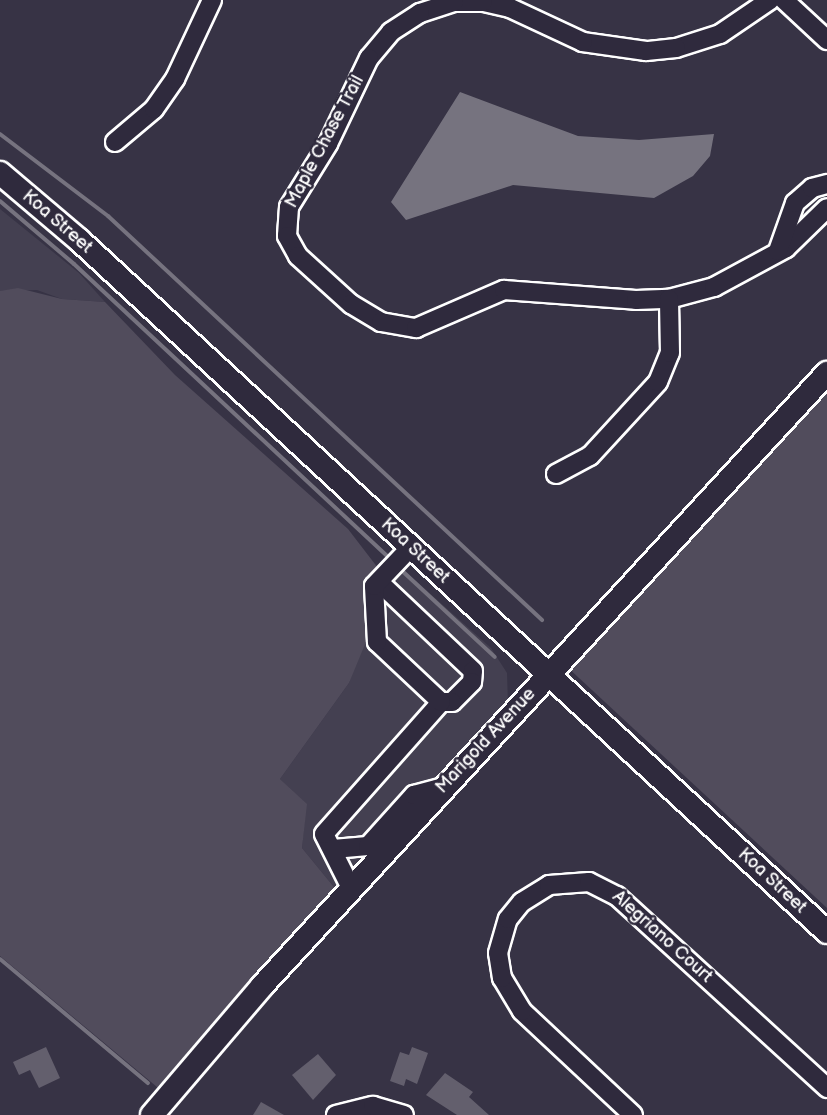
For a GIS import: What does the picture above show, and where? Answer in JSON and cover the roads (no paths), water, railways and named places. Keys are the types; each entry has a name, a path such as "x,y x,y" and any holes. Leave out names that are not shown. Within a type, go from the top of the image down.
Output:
{"main road":[{"name":"Koa Street","path":"0,173 79,240 827,932"},
{"name":"Marigold Avenue","path":"153,1115 442,787 827,373"}],"street":[{"path":"115,142 154,109 175,79 212,0"},
{"name":"Maple Chase Trail","path":"770,0 735,26 706,39 646,51 583,42 496,4 453,1 410,18 375,49 328,144 289,207 285,226 298,256 351,304 381,322 417,335 486,295 511,289 669,299 728,282 773,257 827,208"},
{"path":"784,0 827,40"},
{"path":"773,257 784,243 795,203 812,188 827,184"},
{"path":"556,474 590,456 658,382 670,352 669,299"},
{"path":"379,582 473,671 472,682 452,702 441,702 377,642 374,586 411,547"},
{"path":"351,888 324,834 327,827 441,702"},
{"path":"333,849 368,846 414,795 442,787"},
{"name":"Alegriano Court","path":"633,1115 522,1011 502,978 498,953 508,920 522,902 549,885 589,882 617,896 827,1088"},
{"path":"336,1115 373,1106 404,1115"}],"waterway":[{"path":"0,134 108,216 542,620"},
{"path":"0,201 74,264 391,560"},
{"path":"398,567 495,657"},
{"path":"0,959 148,1083"}]}
